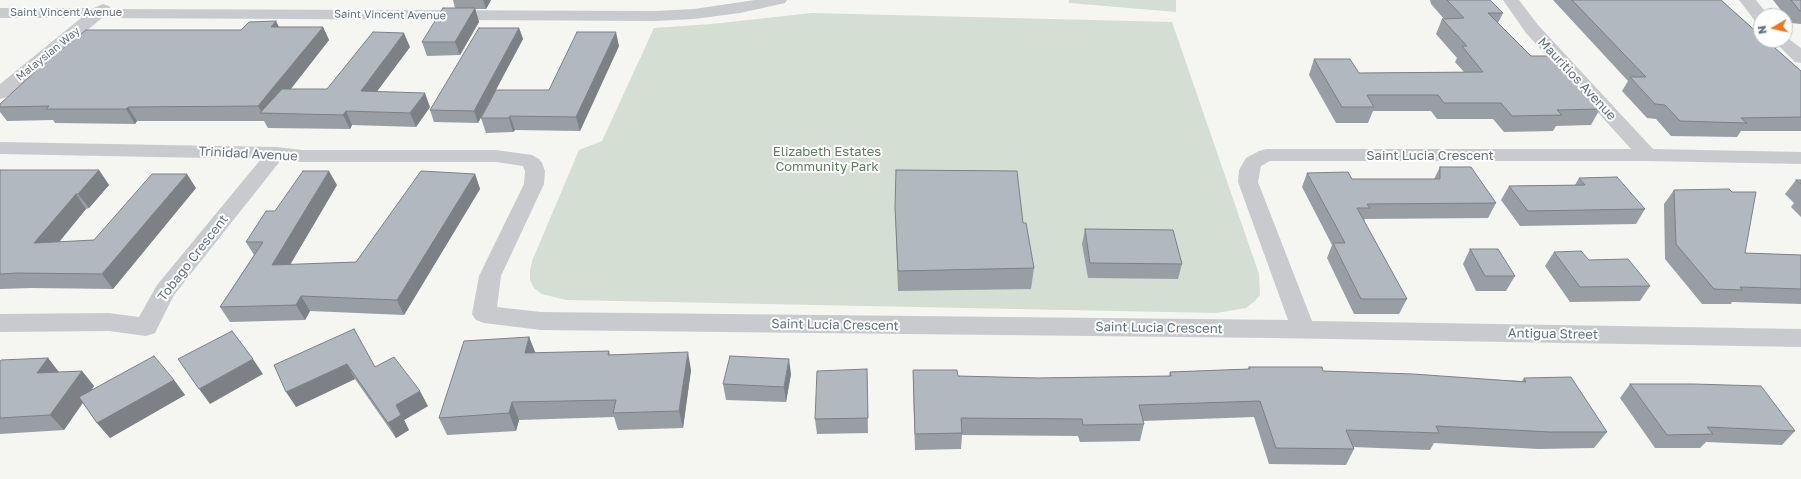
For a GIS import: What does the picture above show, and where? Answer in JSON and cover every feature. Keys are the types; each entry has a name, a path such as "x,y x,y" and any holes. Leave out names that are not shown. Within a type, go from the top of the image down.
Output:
{"street":[{"name":"Malaysian Way","path":"0,93 114,0"},
{"path":"320,14 333,0"},
{"name":"Saint Vincent Avenue","path":"0,13 99,12 654,16 694,14 740,8 779,0"},
{"name":"Mauritios Avenue","path":"1512,0 1532,29 1647,155"},
{"path":"1747,0 1754,8"},
{"path":"1790,48 1801,58"},
{"name":"Trinidad Avenue","path":"0,148 276,153 302,156 496,156"},
{"name":"Tobago Crescent","path":"0,324 109,322 146,327 165,291 276,153"},
{"name":"Saint Lucia Crescent","path":"496,156 525,159 532,163 535,171 534,184 490,276 484,314 541,321 1304,330 1248,182 1249,170 1253,162 1266,155 1647,155 1801,158"},
{"name":"Antigua Street","path":"1304,330 1801,338"}],"green space":[{"path":"1069,0 1176,0 1176,12 1069,3"},
{"name":"Elizabeth Estates Community Park","path":"812,13 1172,22 1259,274 1260,295 1246,308 1216,313 566,300 542,294 534,288 530,280 532,261 579,150 602,141 654,28 711,24"}],"building":[{"path":"1447,0 1490,0 1503,13 1488,13 1531,56 1549,56 1600,109 1557,110 1562,115 1512,116 1501,103 1444,103 1438,95 1367,95 1374,107 1342,107 1314,59 1350,59 1359,73 1483,72 1462,46 1467,46 1442,19 1464,18"},
{"path":"1572,0 1721,0 1753,29 1753,48 1775,48 1801,71 1801,117 1741,118 1747,123 1680,121 1665,105 1655,104 1630,77 1646,77"},
{"path":"1791,0 1801,0 1801,11 1800,11"},
{"path":"443,8 475,8 455,42 422,42"},
{"path":"276,21 271,27 323,27 258,106 128,107 126,109 46,109 49,106 0,107 0,104 40,67 86,30 241,30 249,22"},
{"path":"479,28 519,28 474,111 430,110"},
{"path":"373,32 404,33 361,91 425,93 410,113 346,111 343,115 260,113 282,89 327,89"},
{"path":"577,32 616,32 576,117 510,116 509,118 481,118 496,90 549,90"},
{"path":"1440,167 1471,167 1496,203 1367,204 1370,208 1357,208 1407,299 1361,299 1333,243 1345,243 1307,173 1348,172 1352,179 1440,179"},
{"path":"0,170 99,170 78,194 76,194 34,243 94,240 152,174 187,174 102,274 0,274"},
{"path":"896,170 1017,171 1023,223 1026,223 1034,268 898,271 895,207"},
{"path":"303,171 329,171 272,265 356,262 421,171 475,174 397,300 301,296 296,305 220,307 263,242 246,242 266,211 275,211"},
{"path":"1617,177 1645,209 1528,211 1509,186 1585,185 1579,178"},
{"path":"1729,189 1732,192 1756,192 1745,253 1801,255 1801,289 1740,287 1742,290 1714,289 1676,244 1674,190"},
{"path":"1085,229 1173,230 1182,264 1090,263"},
{"path":"1470,249 1498,249 1515,276 1485,276"},
{"path":"1581,251 1589,260 1628,259 1650,286 1580,287 1554,252"},
{"path":"354,329 375,367 394,357 420,391 396,405 401,415 388,423 347,364 286,392 274,365"},
{"path":"232,331 253,359 199,389 178,359"},
{"path":"529,337 525,353 609,351 608,355 688,352 679,411 613,413 616,400 512,402 509,413 439,418 464,341"},
{"path":"154,356 174,380 97,423 79,397"},
{"path":"730,356 789,359 784,387 723,384"},
{"path":"48,358 37,373 82,371 50,415 0,418 1,360"},
{"path":"1249,367 1322,367 1323,371 1413,374 1526,382 1524,378 1571,377 1607,432 1550,432 1436,426 1439,433 1346,430 1354,449 1276,448 1260,401 1139,405 1144,424 1083,425 1082,419 961,418 962,433 915,434 913,370 957,370 958,376 1038,378 1171,376 1170,372 1250,369"},
{"path":"867,369 868,418 815,419 817,371"},
{"path":"1630,384 1761,386 1795,431 1707,427 1713,434 1667,435"}]}
